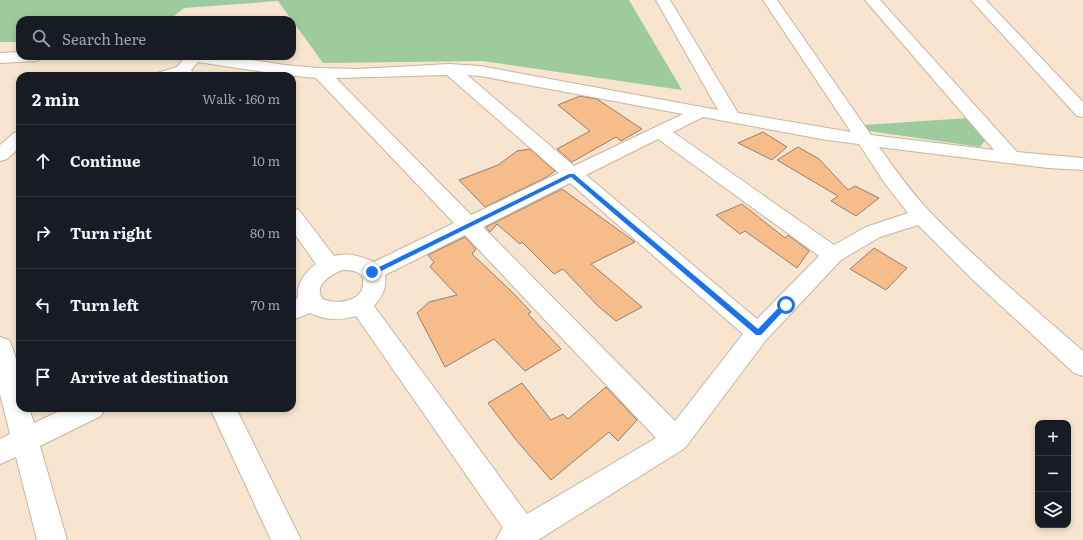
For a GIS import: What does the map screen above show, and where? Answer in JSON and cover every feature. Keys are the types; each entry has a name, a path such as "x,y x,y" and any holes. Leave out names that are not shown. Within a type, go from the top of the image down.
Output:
{"street":[{"path":"663,0 732,118"},
{"path":"770,0 893,181 922,216 980,273 1083,366"},
{"path":"872,0 1011,157"},
{"path":"978,0 1083,112"},
{"path":"0,58 16,57"},
{"path":"219,60 293,72"},
{"path":"174,72 186,67"},
{"path":"449,70 758,333"},
{"path":"296,72 480,71 827,135 1083,164"},
{"path":"321,73 467,226 676,440"},
{"path":"372,272 702,111"},
{"path":"660,132 833,255"},
{"path":"0,155 16,141"},
{"path":"360,306 517,536 676,440 758,333 833,255 873,232 922,216"},
{"path":"296,220 330,265"},
{"path":"350,262 367,267 372,272 375,278 373,292 360,306 339,311 318,307 302,307 308,294 310,282 320,271 330,265 350,262"},
{"path":"0,347 16,404"},
{"path":"18,412 52,540"},
{"path":"0,452 84,412"},
{"path":"225,412 286,540"}],"green space":[{"path":"0,0 629,0 682,90 483,61 323,63 296,26 296,16 289,16 278,1 184,8 174,16 16,16 16,42 0,42"},
{"path":"968,118 987,138 980,147 869,131 864,125"}],"building":[{"path":"580,96 597,99 642,129 621,141 616,137 572,162 557,149 590,131 558,105"},
{"path":"763,132 787,147 772,160 738,143"},
{"path":"798,147 819,159 848,190 855,186 879,198 856,216 831,201 838,196 777,160"},
{"path":"530,149 555,171 545,178 485,207 459,180 498,165 517,151"},
{"path":"562,189 635,242 591,264 642,307 616,321 598,306 563,269 554,274 522,242 520,244 497,224 490,232 486,227"},
{"path":"742,204 785,238 788,235 809,251 797,268 745,231 740,234 716,215"},
{"path":"465,237 476,249 472,254 531,312 528,314 561,349 525,371 494,339 445,367 417,313 429,302 457,295 430,267 434,262 428,255"},
{"path":"874,248 907,268 886,290 850,269"},
{"path":"522,383 551,420 563,414 568,419 606,387 637,420 618,441 609,432 551,480 517,441 488,403"}],"route":[{"path":"372,272 572,175 758,333 786,305"}]}
